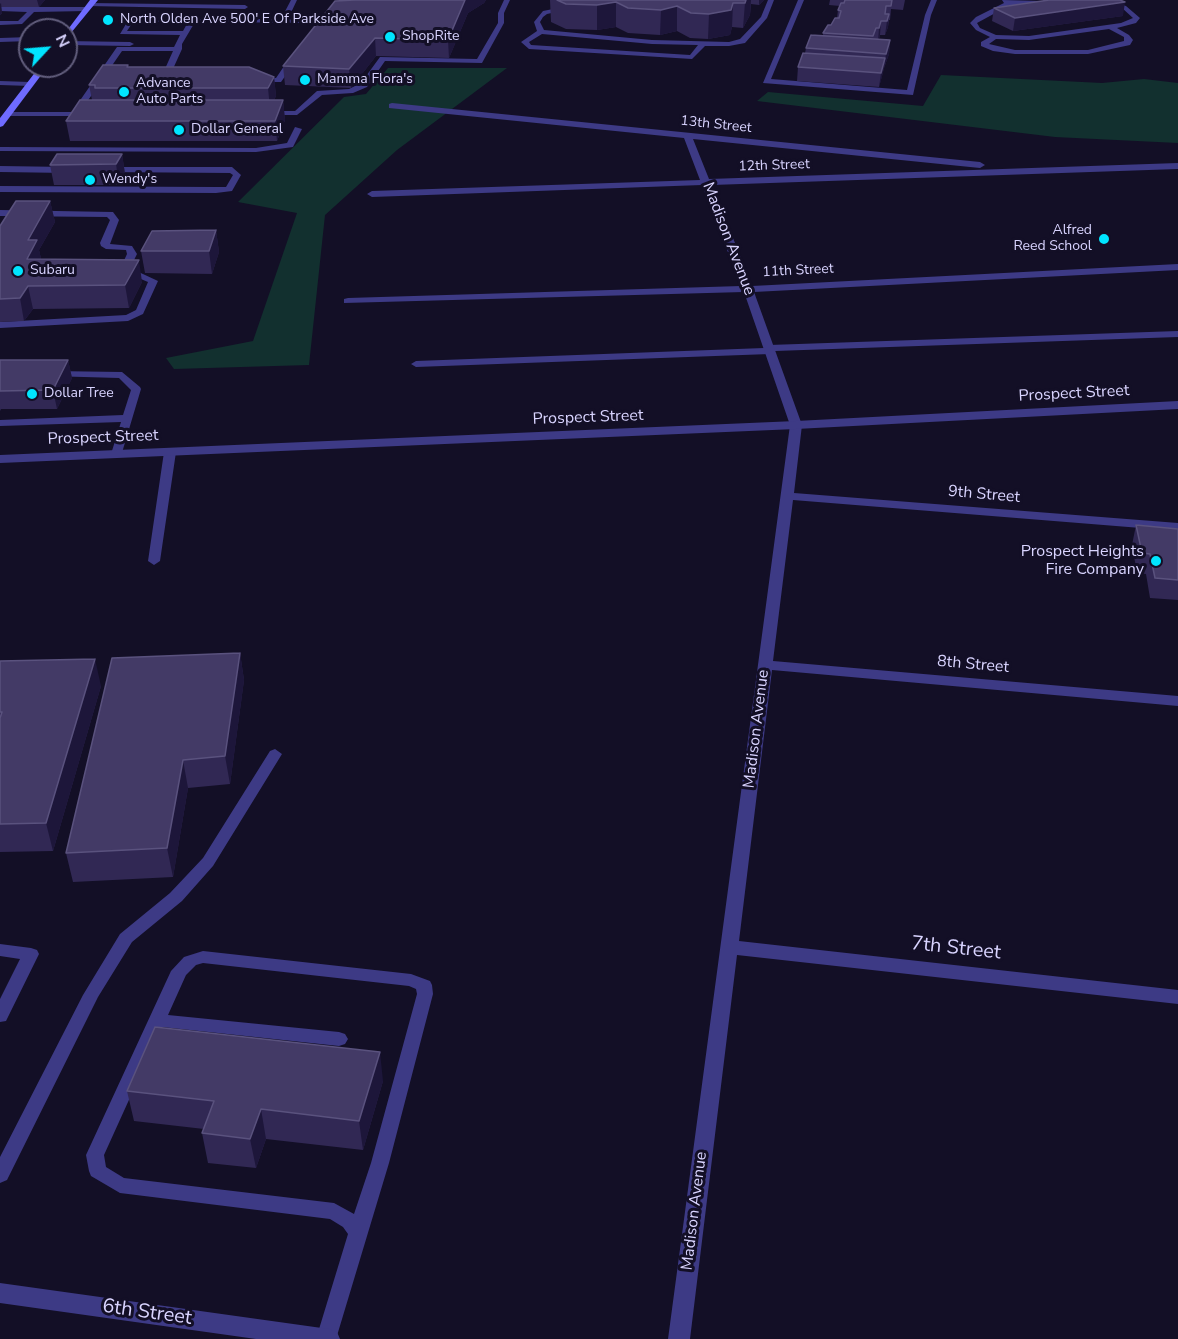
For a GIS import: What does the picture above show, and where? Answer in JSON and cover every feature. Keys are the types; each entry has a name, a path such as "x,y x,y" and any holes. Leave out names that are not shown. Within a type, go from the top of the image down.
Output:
{"main road":[{"path":"78,21 90,5"},
{"path":"0,124 6,112 35,78"}],"street":[{"name":"13th Street","path":"392,106 1037,171"},
{"name":"Madison Avenue","path":"679,1339 796,425 748,289 687,135"},
{"name":"12th Street","path":"372,194 1178,166"},
{"name":"11th Street","path":"348,301 748,289 1178,267"},
{"name":"Prospect Street","path":"0,459 796,425 1178,405"},
{"name":"9th Street","path":"787,496 1178,527"},
{"name":"8th Street","path":"765,665 1178,701"},
{"name":"7th Street","path":"729,947 1178,997"},
{"name":"6th Street","path":"0,1293 328,1339"}],"lane":[{"path":"283,21 294,0"},
{"path":"250,113 297,113 320,93 350,91 364,86 383,59 479,61 501,23 501,14 507,0"},
{"path":"702,45 692,57 529,47 525,42 541,32 702,45 729,44 742,41 764,18 771,0"},
{"path":"801,0 766,81 910,93 928,15 934,0"},
{"path":"1024,12 1038,10 1046,3 1007,1 973,23 978,29 995,37 1029,38 1134,22 1137,18 1124,7 1099,2"},
{"path":"0,9 32,10 142,3 247,4 237,21"},
{"path":"541,32 537,22 545,12 579,6"},
{"path":"996,9 1006,13"},
{"path":"0,23 20,23 32,10"},
{"path":"185,33 122,33 131,20 326,20 311,33"},
{"path":"164,80 193,20"},
{"path":"995,37 984,44 996,49 1015,52 1088,52 1127,43 1129,40 1127,36 1109,26"},
{"path":"0,40 18,39"},
{"path":"78,44 178,47"},
{"path":"74,114 120,49 178,47"},
{"path":"244,80 278,80 302,48"},
{"path":"99,80 110,80"},
{"path":"153,80 176,80"},
{"path":"0,84 30,84"},
{"path":"6,112 98,114"},
{"path":"0,149 256,150 290,145 298,129"},
{"path":"0,169 79,171"},
{"path":"0,189 216,190 229,189 237,175 232,170 101,170"},
{"path":"0,213 110,214 115,220 105,243 106,246 129,248 132,254 126,269 153,281 140,312 128,318 0,325"},
{"path":"416,364 1178,334"},
{"path":"36,374 122,375 136,389 117,454"},
{"path":"0,423 128,418"},
{"path":"154,561 170,452"},
{"path":"0,1175 91,995 126,938 176,897 208,862 275,754"},
{"path":"0,950 31,954 0,1016"},
{"path":"328,1339 380,1163 425,994 424,985 411,980 204,957 190,961 179,971 95,1155 98,1171 120,1185 334,1211 350,1221 358,1233"},
{"path":"157,1020 339,1039"}],"green space":[{"path":"388,68 507,68 397,150 325,215 309,365 174,369 166,358 253,341 297,213 238,202 344,97 366,94"},
{"path":"941,75 1102,83 1144,79 1178,83 1178,143 1055,137 757,101 768,92 923,106"}],"building":[{"name":"ShopRite","path":"465,0 448,40 375,38 349,69 283,66 335,1"},
{"path":"557,0 746,0 745,3 733,3 731,10 709,14 691,13 677,6 661,10 628,8 616,2 597,5 566,4"},
{"path":"845,0 892,0 891,6 886,6 885,14 889,14 887,21 881,21 873,36 823,33 835,18 839,18 841,11 838,10"},
{"path":"1049,0 1120,0 1125,2 1015,18 994,8"},
{"path":"811,35 890,40 886,54 806,48"},
{"path":"803,53 885,58 881,73 798,67"},
{"path":"103,65 249,67 274,77 268,88 95,88 95,85 89,85"},
{"path":"80,100 283,100 275,121 66,121"},
{"path":"57,154 122,154 116,164 50,165"},
{"path":"16,201 50,201 28,240 37,240 27,259 139,260 125,285 28,286 20,298 0,299 0,226"},
{"path":"216,230 209,251 141,251 152,231"},
{"path":"0,360 68,360 53,390 0,391"},
{"path":"1136,525 1178,529 1178,580 1155,578 1150,554 1142,553"},
{"path":"240,653 225,756 183,760 167,848 66,853 112,658"},
{"path":"95,659 46,823 0,824 0,718 2,712 0,712 0,661"},
{"path":"155,1027 380,1052 359,1121 261,1109 250,1139 202,1133 214,1101 127,1091"}],"place":[{"name":"North Olden Ave 500' E Of Parkside Ave","path":"108,20"},
{"name":"ShopRite","path":"390,37"},
{"name":"Mamma Flora's","path":"305,80"},
{"name":"Advance Auto Parts","path":"124,92"},
{"name":"Dollar General","path":"179,130"},
{"name":"Wendy's","path":"90,180"},
{"name":"Alfred Reed School","path":"1104,239"},
{"name":"Subaru","path":"18,271"},
{"name":"Dollar Tree","path":"32,394"},
{"name":"Prospect Heights Fire Company","path":"1156,561"}]}
